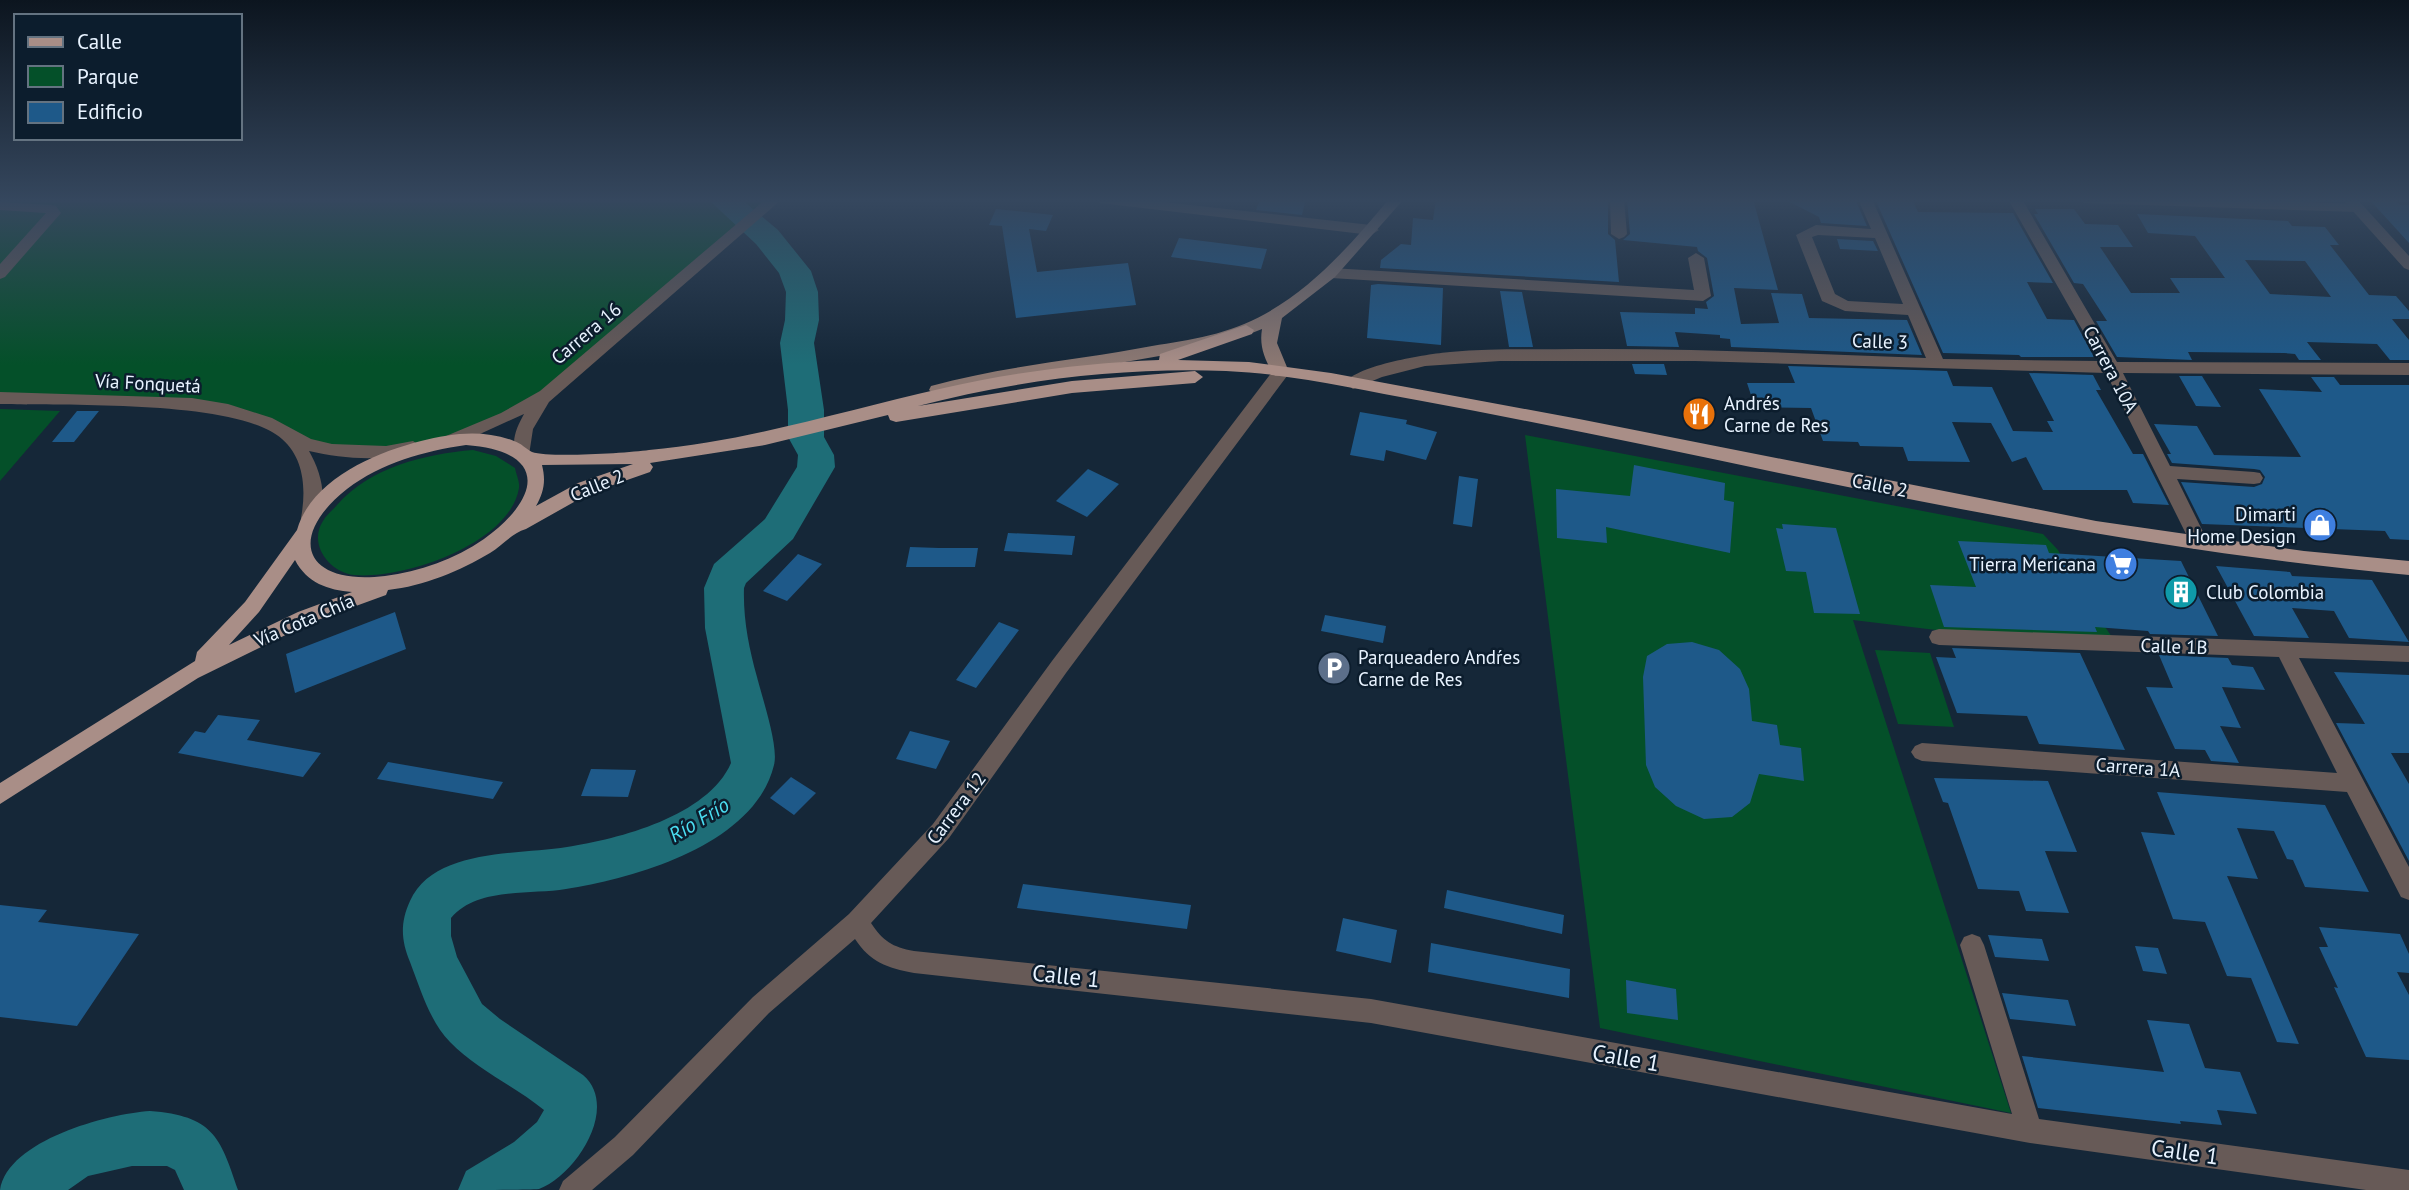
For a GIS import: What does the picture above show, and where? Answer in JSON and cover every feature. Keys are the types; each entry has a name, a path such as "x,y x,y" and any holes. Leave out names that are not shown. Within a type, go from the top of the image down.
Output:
{"main road":[{"path":"971,404 1182,354 1246,330 1276,314 1331,273 1348,255"},
{"path":"843,421 910,415 1102,384 1281,372 1272,357 1268,342 1269,327 1276,314"},
{"path":"890,407 939,389 970,382 1106,361 1246,330"},
{"name":"Calle 2","path":"420,576 463,559 584,488 617,475 695,452 843,421 890,407 1001,383 1112,370 1196,365 1281,372 1353,383 1530,415 2061,521 2200,544 2409,568"},
{"name":"Calle 2","path":"444,442 492,439 527,454 605,461 695,452"},
{"name":"Vía Cota Chía","path":"191,672 252,607 323,501 365,470 394,456 444,442"},
{"path":"506,532 534,494 536,472 527,454"},
{"path":"307,526 301,546 307,565 326,579 358,585 420,576"},
{"name":"Vía Cota Chía","path":"0,795 191,672 305,617 420,576"}],"street":[{"path":"0,274 17,255"},
{"name":"Carrera 16","path":"444,442 507,417 552,389 711,255"},
{"path":"1812,255 1828,297 1845,306 1913,310"},
{"path":"1889,255 1937,364"},
{"name":"Carrera 10A","path":"2047,255 2112,367 2200,544"},
{"path":"1331,273 1703,296 1696,258"},
{"name":"Calle 3","path":"1353,383 1403,362 1437,357 1618,354 1937,364 2409,369"},
{"name":"Carrera 12","path":"572,1190 624,1146 761,1005 857,922 941,831 1059,667 1281,372"},
{"name":"Carrera 16","path":"527,454 522,440 528,419 552,389"},
{"name":"Vía Fonquetá","path":"0,398 192,404 228,410 266,422 306,444 354,453 386,452 444,442"},
{"path":"288,435 310,469 314,501 307,526"},
{"path":"2164,472 2254,478"},
{"name":"Calle 1B","path":"1939,637 2409,654"},
{"path":"2285,650 2409,890"},
{"name":"Carrera 1A","path":"1922,751 2354,783"},
{"name":"Calle 1","path":"857,922 874,947 891,958 914,962 1371,1011 2030,1130 2409,1183"},
{"path":"1972,945 2030,1130"}],"green space":[{"path":"0,255 710,255 552,389 491,424 386,452 332,450 227,410 0,398"},
{"path":"0,409 60,411 0,481"},
{"name":"Andrés Carne de Res","path":"1525,435 2043,534 2058,550 2077,586 2112,637 1936,630 1853,620 2011,1113 1600,1028"},
{"path":"473,450 496,456 515,468 519,488 511,508 496,526 452,554 399,571 354,575 329,563 320,547 319,530 323,521 350,492 365,481 399,465 436,455"},
{"path":"1875,650 1930,653 1954,727 1898,724"}],"building":[{"path":"1006,255 1034,255 1037,272 1128,263 1136,305 1016,318"},
{"path":"1172,255 1265,255 1261,269 1171,257"},
{"path":"1388,255 1616,255 1619,282 1380,268 1381,260"},
{"path":"1703,255 1768,255 1778,290 1734,288 1741,324 1779,323 1771,293 1802,294 1809,318 1907,320 1922,355 1731,347 1730,339 1720,338 1720,335 1675,332 1679,347 1627,346 1620,312 1695,314 1695,308 1708,309 1706,302 1714,296 1707,258"},
{"path":"1900,255 2037,255 2053,283 2027,282 2047,319 2074,320 2094,357 2021,357 1943,353"},
{"path":"2057,255 2105,255 2131,293 2180,293 2170,278 2225,278 2208,255 2337,255 2369,295 2396,296 2409,311 2409,319 2392,319 2409,340 2409,360 2390,360 2377,344 2307,342 2321,360 2299,360 2295,354 2284,353 2188,352 2192,360 2117,357 2096,321 2107,321 2083,284 2074,283","holes":["2245,260 2305,261 2331,297 2270,294"]},
{"path":"1371,285 1443,288 1441,345 1367,338"},
{"path":"1500,291 1522,292 1533,347 1509,347"},
{"path":"1632,364 1664,364 1667,375 1635,374"},
{"path":"1788,366 1947,371 1953,386 1992,387 2013,431 2053,432 2047,421 2054,421 2029,373 2093,375 2101,390 2096,390 2133,454 2143,454 2169,505 2133,503 2127,490 2043,490 2026,457 2012,462 1991,423 1952,422 1970,462 1908,461 1903,447 1860,446 1858,442 1823,441 1811,408 1755,407 1747,383 1795,383"},
{"path":"2179,376 2202,376 2221,407 2196,406"},
{"path":"2311,377 2334,377 2340,385 2409,385 2409,540 2390,539 2385,531 2202,524 2181,482 2254,487 2262,484 2265,477 2260,470 2254,469 2172,463 2167,454 2171,454 2154,424 2197,426 2214,455 2301,457 2259,389 2322,392"},
{"path":"77,411 99,411 74,442 52,442"},
{"path":"1360,412 1407,420 1406,424 1437,432 1426,460 1386,450 1384,461 1350,455"},
{"path":"1634,465 1725,483 1724,500 1734,502 1730,553 1606,527 1607,543 1557,538 1556,489 1630,496"},
{"path":"1088,469 1119,484 1087,517 1056,501"},
{"path":"1459,476 1478,479 1472,527 1453,524"},
{"path":"1782,524 1836,528 1860,614 1814,613 1806,572 1786,571 1776,528 1783,529"},
{"path":"1008,533 1075,536 1072,555 1004,551"},
{"path":"1958,541 2046,545 2049,553 2181,561 2218,636 2150,634 2148,631 2095,627 2097,632 1944,627 1930,585 1976,587"},
{"path":"910,547 978,548 975,567 906,567"},
{"path":"798,554 822,564 787,601 763,591"},
{"path":"2216,566 2290,572 2292,576 2372,580 2409,642 2349,638 2334,611 2292,608 2309,638 2254,636"},
{"path":"395,612 406,649 295,693 286,654"},
{"path":"1325,615 1386,626 1383,643 1321,631"},
{"path":"999,622 1019,630 976,688 956,680"},
{"path":"1692,642 1719,650 1740,669 1749,689 1752,721 1777,725 1780,745 1801,748 1804,781 1759,774 1750,803 1732,817 1704,819 1676,806 1655,787 1646,765 1643,677 1647,656 1667,644"},
{"path":"1952,648 2080,653 2125,750 2039,744 2027,716 1957,713 1936,657 1956,658"},
{"path":"2159,655 2228,658 2232,665 2253,667 2265,690 2222,687 2241,728 2220,726 2239,763 2211,761 2205,750 2175,749 2146,687 2173,688"},
{"path":"2334,672 2409,675 2409,753 2391,753 2409,784 2409,861 2336,723 2365,724"},
{"path":"218,715 260,720 247,740 321,753 303,777 178,753 195,731 205,733"},
{"path":"910,731 950,741 936,769 896,759"},
{"path":"388,762 503,782 493,799 377,779"},
{"path":"591,769 636,770 628,797 581,796"},
{"path":"791,777 816,793 794,815 770,798"},
{"path":"1934,778 2048,781 2077,852 2045,851 2069,913 2026,911 2019,891 1978,889 1948,803 1943,802"},
{"path":"2157,792 2325,805 2369,892 2305,887 2293,860 2287,859 2274,831 2237,828 2258,879 2227,876 2299,1044 2277,1042 2251,978 2227,976 2205,922 2173,919 2141,832 2175,835"},
{"path":"1023,884 1191,905 1187,929 1017,908"},
{"path":"1447,890 1564,915 1562,934 1444,908"},
{"path":"0,905 47,910 38,922 139,934 77,1026 0,1017"},
{"path":"1343,918 1397,930 1391,963 1336,951"},
{"path":"2319,927 2400,934 2409,954 2409,973 2397,972 2409,995 2409,1060 2366,1057 2319,947 2328,947"},
{"path":"1988,935 2042,939 2049,961 1995,957"},
{"path":"1431,943 1570,969 1569,998 1428,972"},
{"path":"2135,946 2158,948 2167,974 2143,971"},
{"path":"1626,980 1676,989 1678,1020 1627,1013"},
{"path":"2002,993 2068,1000 2076,1026 2010,1019"},
{"path":"2147,1020 2189,1024 2205,1068 2240,1072 2257,1114 2217,1110 2222,1125 2180,1121 2181,1124 2038,1108 2022,1056 2164,1072"}],"waterway":[{"name":"Río Frío","path":"485,1190 520,1170 556,1141 569,1121 571,1099 537,1072 476,1032 460,1016 429,947 426,926 428,915 440,896 466,882 594,863 659,843 692,828 721,810 742,789 753,763 726,628 724,588 728,575 779,529 816,467 816,455 806,437 806,410 797,343 802,320 802,292 795,271 781,255"},
{"name":"Río Frío","path":"26,1190 58,1164 82,1151 114,1142 150,1138 182,1143 194,1151 202,1164 211,1190"}],"place":[{"name":"Andrés Carne de Res","path":"1699,414"},
{"name":"Dimarti Home Design","path":"2320,525"},
{"name":"Tierra Mericana","path":"2121,564"},
{"name":"Club Colombia","path":"2181,592"},
{"name":"Parqueadero Andŕes Carne de Res","path":"1334,668"}]}
